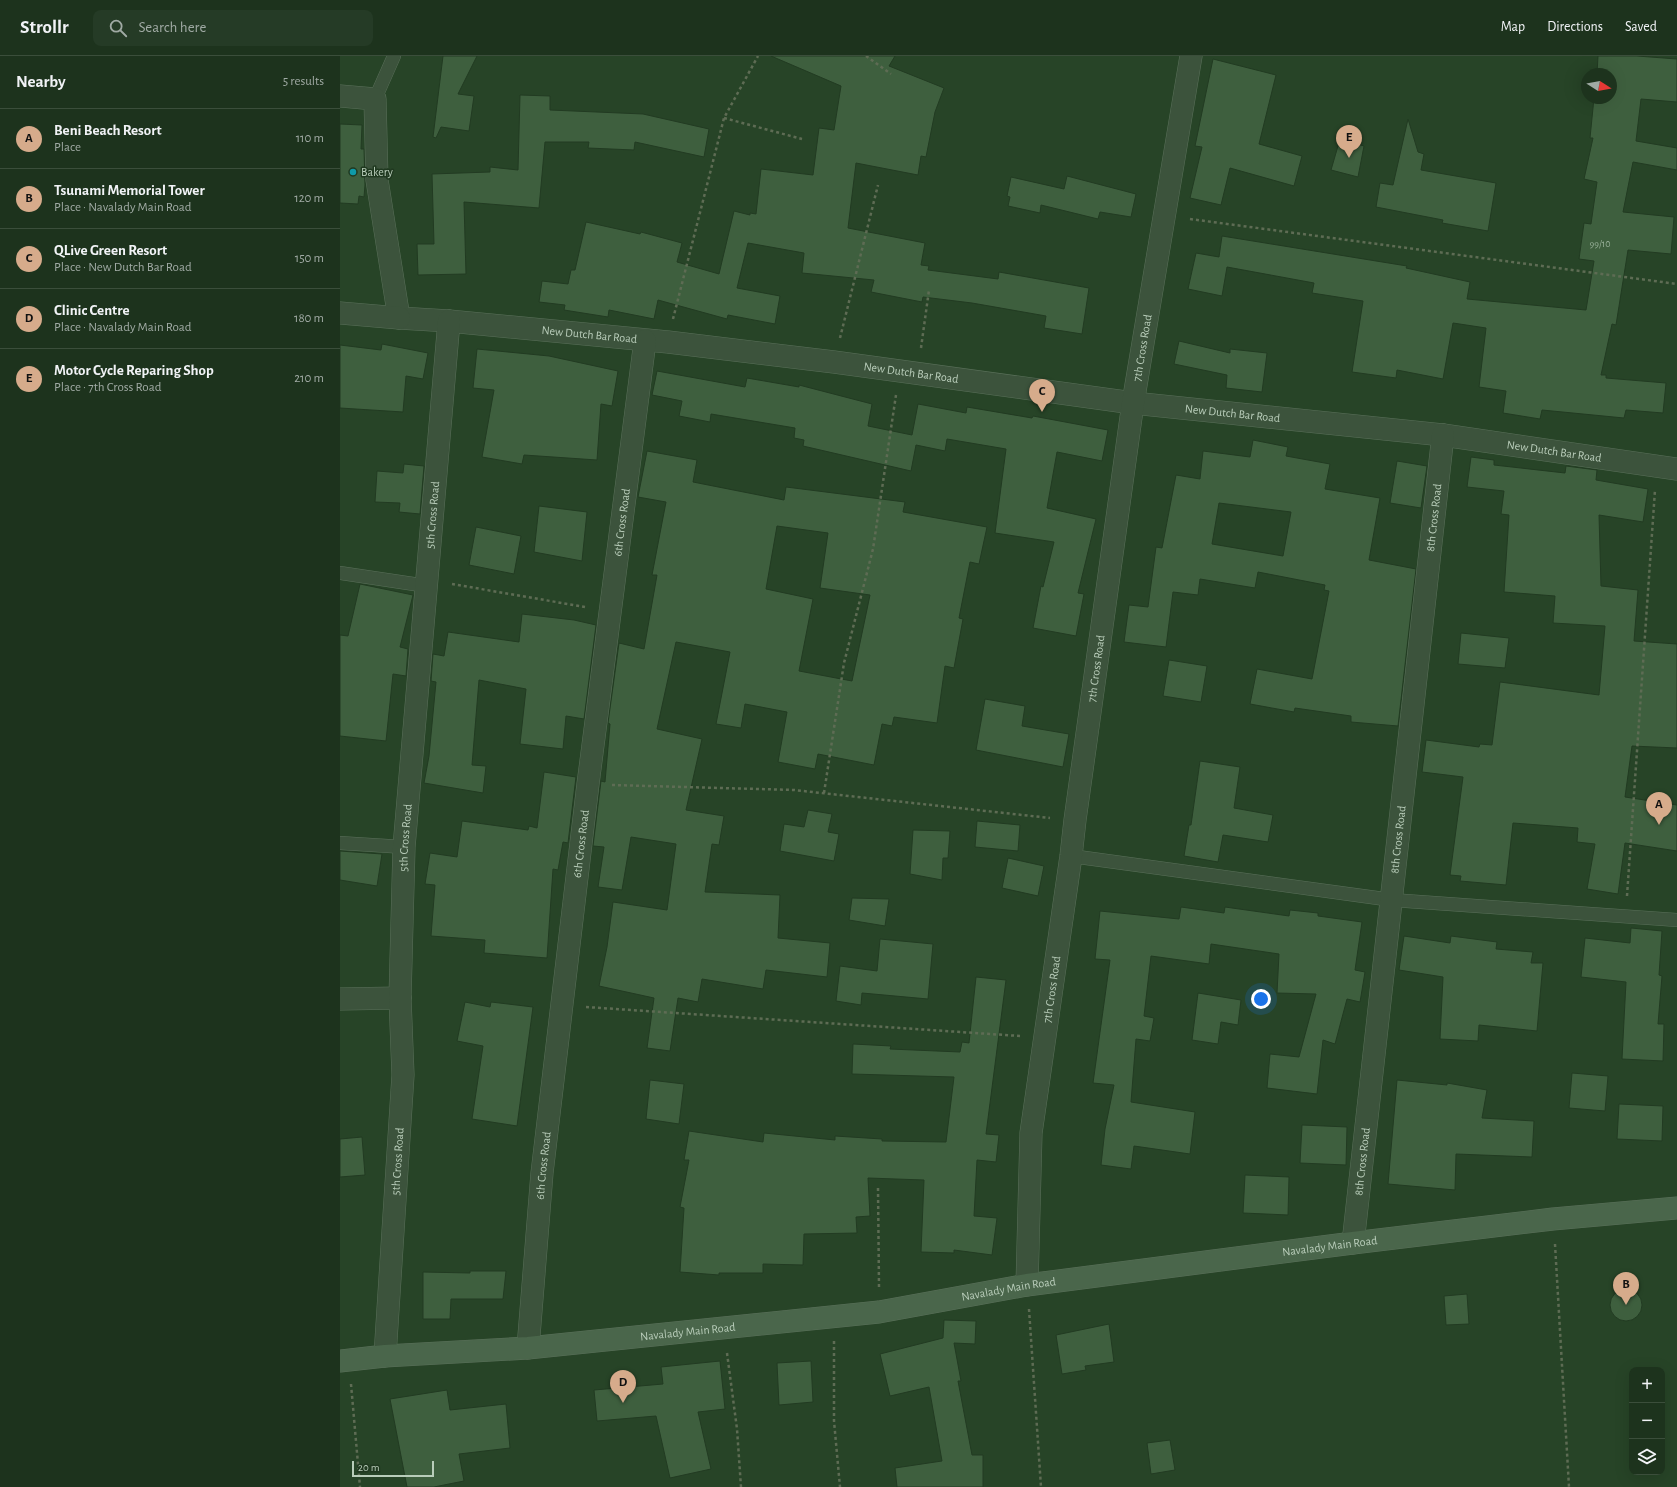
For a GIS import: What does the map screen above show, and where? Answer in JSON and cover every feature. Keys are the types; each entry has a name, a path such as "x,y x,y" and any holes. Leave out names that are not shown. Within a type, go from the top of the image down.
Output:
{"street":[{"name":"7th Cross Road","path":"1027,1285 1031,1133 1134,403 1191,56"},
{"path":"340,96 375,99 377,180 399,318"},
{"name":"New Dutch Bar Road","path":"340,313 449,321 668,342 834,362 1134,403 1443,436 1667,467"},
{"name":"5th Cross Road","path":"384,1356 402,1075 400,998 404,847 449,321"},
{"name":"6th Cross Road","path":"528,1348 542,1173 588,784 645,341"},
{"name":"8th Cross Road","path":"1353,1243 1443,436"},
{"path":"340,999 400,998"},
{"name":"Navalady Main Road","path":"344,1360 384,1356 528,1348 879,1312 1027,1285 1553,1219 1677,1208"}],"lane":[{"path":"375,99 394,56"},
{"path":"340,573 427,582"},
{"path":"340,842 404,847"},
{"path":"1071,856 1392,900 1677,920"}],"path":[{"path":"668,342 724,118 758,56"},
{"path":"866,56 891,74"},
{"path":"724,118 802,139"},
{"path":"834,362 878,185"},
{"path":"1165,216 1677,284"},
{"path":"824,793 844,664 873,549 909,373 929,290"},
{"path":"1626,917 1667,467"},
{"path":"427,582 611,611"},
{"path":"588,784 794,790 1074,820"},
{"path":"562,1005 1044,1038"},
{"path":"878,1188 879,1312"},
{"path":"1553,1219 1569,1487"},
{"path":"1027,1285 1041,1487"},
{"path":"835,1317 834,1421 840,1487"},
{"path":"723,1328 737,1429 741,1487"},
{"path":"344,1360 360,1487"}],"building":[{"path":"443,56 477,56 458,94 474,96 469,131 441,127 436,138 433,137"},
{"path":"771,56 895,56 889,66 944,88 935,112 926,157 921,156 918,175 856,163 848,228 925,243 921,265 929,266 928,270 998,279 999,272 1089,288 1082,334 1044,328 1046,316 972,303 923,297 922,302 871,292 874,280 802,273 804,253 748,243 737,288 780,296 775,324 728,315 727,319 658,300 654,319 609,310 608,317 564,310 565,305 539,302 542,281 568,284 571,270 575,270 586,222 640,234 641,232 682,243 677,262 719,274 734,211 750,215 750,213 756,214 761,169 813,175 819,128 834,130 841,86"},
{"path":"1598,56 1637,56 1677,59 1677,102 1641,99 1636,141 1677,148 1677,170 1633,162 1623,212 1674,217 1671,254 1628,250 1616,325 1612,324 1601,375 1606,375 1606,378 1666,383 1663,413 1626,410 1624,418 1542,410 1540,419 1503,413 1506,391 1479,387 1486,328 1453,323 1443,379 1397,370 1396,378 1352,372 1363,301 1312,293 1314,283 1227,267 1222,296 1188,289 1196,253 1219,257 1222,236 1407,266 1406,268 1470,282 1467,299 1586,310 1594,261 1579,259 1584,223 1591,224 1597,182 1584,179 1593,138 1590,138 1593,104 1617,104 1617,68 1597,68"},
{"path":"1213,59 1276,75 1259,144 1302,156 1294,186 1230,168 1221,205 1190,198 1202,147 1195,146"},
{"path":"520,95 550,96 550,110 643,114 709,129 704,157 635,142 634,150 588,148 589,142 545,142 539,208 464,202 466,274 418,275 417,244 434,244 432,174 490,172 490,167 518,170"},
{"path":"1408,119 1418,152 1424,154 1421,170 1496,183 1488,231 1442,223 1443,220 1376,207 1380,183 1393,185"},
{"name":"Bakery","path":"340,124 362,125 361,149 364,149 365,185 364,197 359,196 358,204 340,203"},
{"path":"1340,139 1364,146 1358,177 1331,170"},
{"path":"1067,176 1136,194 1131,217 1100,212 1098,219 1041,205 1040,213 1008,206 1010,197 1007,196 1011,177 1064,189"},
{"path":"1179,341 1230,353 1230,349 1267,353 1262,392 1226,388 1227,375 1174,364"},
{"path":"382,344 428,353 423,379 406,376 403,412 340,408 340,345 381,350"},
{"path":"477,349 549,356 618,371 612,406 601,404 597,460 524,455 522,464 482,457 494,390 473,388"},
{"path":"657,371 745,387 747,378 799,387 799,385 872,404 868,426 912,435 918,404 966,413 967,407 1032,418 1033,416 1108,430 1102,461 1057,452 1047,508 1096,519 1078,593 1084,594 1076,636 1033,628 1041,586 1043,587 1054,542 995,533 1006,449 947,439 945,451 916,445 911,471 803,446 804,440 794,438 795,428 711,414 710,422 679,416 682,401 652,395"},
{"path":"1253,440 1288,447 1286,456 1330,464 1325,489 1380,498 1369,560 1416,569 1398,726 1351,722 1351,716 1295,708 1294,712 1250,704 1257,669 1312,679 1329,591 1324,590 1325,585 1258,572 1255,588 1200,579 1198,595 1173,592 1166,647 1124,642 1129,605 1148,607 1156,547 1162,548 1176,475 1200,479 1203,451 1250,457","holes":["1219,503 1291,512 1283,556 1212,544"]},
{"path":"647,451 697,460 693,482 784,500 786,487 905,502 903,512 987,527 979,564 970,562 959,618 963,619 954,668 945,666 937,723 894,717 892,726 882,724 874,765 818,754 815,769 778,762 787,712 745,704 741,728 716,724 730,652 676,642 657,729 702,739 686,810 724,816 719,845 712,844 705,892 780,895 778,938 830,943 827,977 766,970 763,989 702,979 698,1002 678,998 670,1051 647,1048 654,998 599,986 607,947 613,902 667,910 676,844 631,837 622,890 598,887 604,847 593,846 601,781 605,782 610,724 608,723 619,643 644,649 657,575 652,575 666,502 638,497","holes":["777,526 828,533 820,588 870,595 852,681 799,671 813,599 766,589"]},
{"path":"1471,457 1494,460 1494,465 1565,473 1566,466 1597,470 1596,480 1648,489 1643,522 1599,515 1601,586 1638,590 1634,641 1677,644 1677,748 1632,746 1625,797 1677,805 1677,851 1625,843 1618,894 1587,889 1595,844 1577,842 1578,828 1513,823 1506,885 1460,881 1461,876 1450,875 1463,777 1422,772 1426,740 1479,747 1480,744 1492,745 1500,682 1599,695 1605,626 1553,623 1555,596 1504,592 1509,515 1501,514 1504,491 1467,487"},
{"path":"1397,461 1427,466 1421,508 1390,503"},
{"path":"404,464 424,466 420,514 399,512 400,503 375,502 377,471 403,473"},
{"path":"539,506 587,512 582,561 534,552"},
{"path":"476,527 521,536 514,574 469,565"},
{"path":"360,584 413,595 400,647 408,649 406,676 393,674 386,741 340,736 340,635 348,636"},
{"path":"522,614 574,620 596,625 584,719 566,716 563,749 520,744 526,689 479,680 472,765 486,766 483,793 424,783 429,756 436,682 431,681 433,654 444,656 448,632 519,642"},
{"path":"1461,633 1509,638 1505,668 1458,664"},
{"path":"1169,660 1207,666 1201,702 1163,696"},
{"path":"985,699 1025,706 1022,726 1069,734 1063,767 976,750"},
{"path":"1200,761 1240,767 1234,808 1273,815 1268,842 1223,835 1218,862 1184,856 1189,825 1191,825"},
{"path":"544,772 576,777 568,843 563,842 558,870 553,869 547,958 484,953 485,940 431,936 435,885 425,884 430,853 457,857 462,821 528,830 529,826 537,828"},
{"path":"808,810 832,814 828,832 839,834 834,861 780,851 784,824 804,827"},
{"path":"977,821 1020,825 1018,851 975,847"},
{"path":"913,830 950,831 948,858 943,858 942,880 910,874"},
{"path":"340,851 382,854 377,886 340,880"},
{"path":"1008,858 1044,866 1038,896 1002,888"},
{"path":"852,898 889,899 885,926 849,920"},
{"path":"1181,907 1224,913 1225,907 1289,916 1290,910 1318,913 1318,916 1362,922 1355,970 1365,972 1360,1002 1347,999 1335,1044 1323,1040 1317,1094 1267,1088 1270,1054 1299,1057 1316,994 1277,993 1279,954 1211,944 1209,964 1151,956 1144,1016 1154,1018 1150,1041 1136,1039 1131,1102 1195,1112 1190,1154 1134,1146 1131,1169 1101,1165 1105,1129 1114,1085 1093,1083 1110,960 1095,959 1100,911 1179,919"},
{"path":"1631,928 1662,931 1659,975 1662,976 1658,1024 1664,1024 1663,1061 1622,1059 1626,982 1581,977 1585,938 1630,943"},
{"path":"1404,936 1450,943 1451,936 1497,942 1496,949 1533,952 1531,963 1543,963 1537,1031 1479,1025 1478,1041 1440,1039 1443,977 1399,970"},
{"path":"880,939 933,944 928,999 862,993 861,1005 836,1001 840,966 877,971"},
{"path":"976,977 1006,980 986,1134 999,1135 996,1162 977,1160 974,1216 997,1218 992,1255 954,1250 954,1253 921,1252 924,1180 868,1178 870,1216 856,1217 857,1233 804,1234 803,1265 763,1264 763,1273 719,1273 719,1275 680,1272 684,1208 680,1207 689,1160 684,1160 689,1131 763,1142 764,1133 835,1140 835,1136 882,1139 882,1141 946,1142 954,1077 852,1074 853,1044 891,1046 890,1049 960,1052 962,1042 969,1043"},
{"path":"1198,993 1241,1000 1238,1025 1221,1022 1218,1044 1192,1040"},
{"path":"465,1002 490,1007 491,1002 533,1007 517,1126 472,1119 483,1046 457,1041"},
{"path":"1572,1073 1608,1076 1605,1111 1569,1108"},
{"path":"650,1080 684,1084 679,1124 646,1119"},
{"path":"1397,1080 1447,1085 1447,1083 1487,1090 1482,1118 1534,1121 1532,1157 1456,1154 1455,1190 1388,1184"},
{"path":"1619,1104 1663,1106 1662,1141 1617,1139"},
{"path":"1302,1125 1347,1127 1346,1165 1300,1163"},
{"path":"362,1137 365,1175 340,1177 340,1139"},
{"path":"1245,1175 1289,1177 1288,1215 1243,1213"},
{"path":"470,1271 506,1271 503,1299 451,1299 450,1319 423,1319 423,1272 470,1273"},
{"path":"1626,1289 1637,1294 1642,1305 1637,1316 1626,1321 1615,1316 1610,1305 1615,1294"},
{"path":"1467,1294 1469,1324 1446,1325 1444,1296"},
{"path":"944,1320 976,1321 975,1344 954,1343 961,1381 958,1381 972,1455 983,1455 983,1487 897,1487 895,1468 942,1461 929,1387 890,1396 880,1354 943,1338"},
{"path":"1109,1324 1114,1362 1085,1366 1086,1370 1062,1374 1056,1335"},
{"path":"720,1361 725,1409 698,1412 711,1469 670,1478 656,1416 597,1421 594,1390 663,1384 661,1367"},
{"path":"811,1361 813,1402 779,1405 777,1363"},
{"path":"447,1390 450,1410 506,1404 510,1448 459,1454 464,1481 434,1487 407,1487 390,1399"},
{"path":"1170,1440 1175,1470 1151,1474 1147,1443"}],"place":[{"name":"Motor Cycle Reparing Shop","path":"1349,158"},
{"name":"Bakery","path":"353,172"},
{"name":"QLive Green Resort","path":"1042,412"},
{"name":"Beni Beach Resort","path":"1659,825"},
{"name":"Tsunami Memorial Tower","path":"1626,1305"},
{"name":"Clinic Centre","path":"623,1403"}]}
